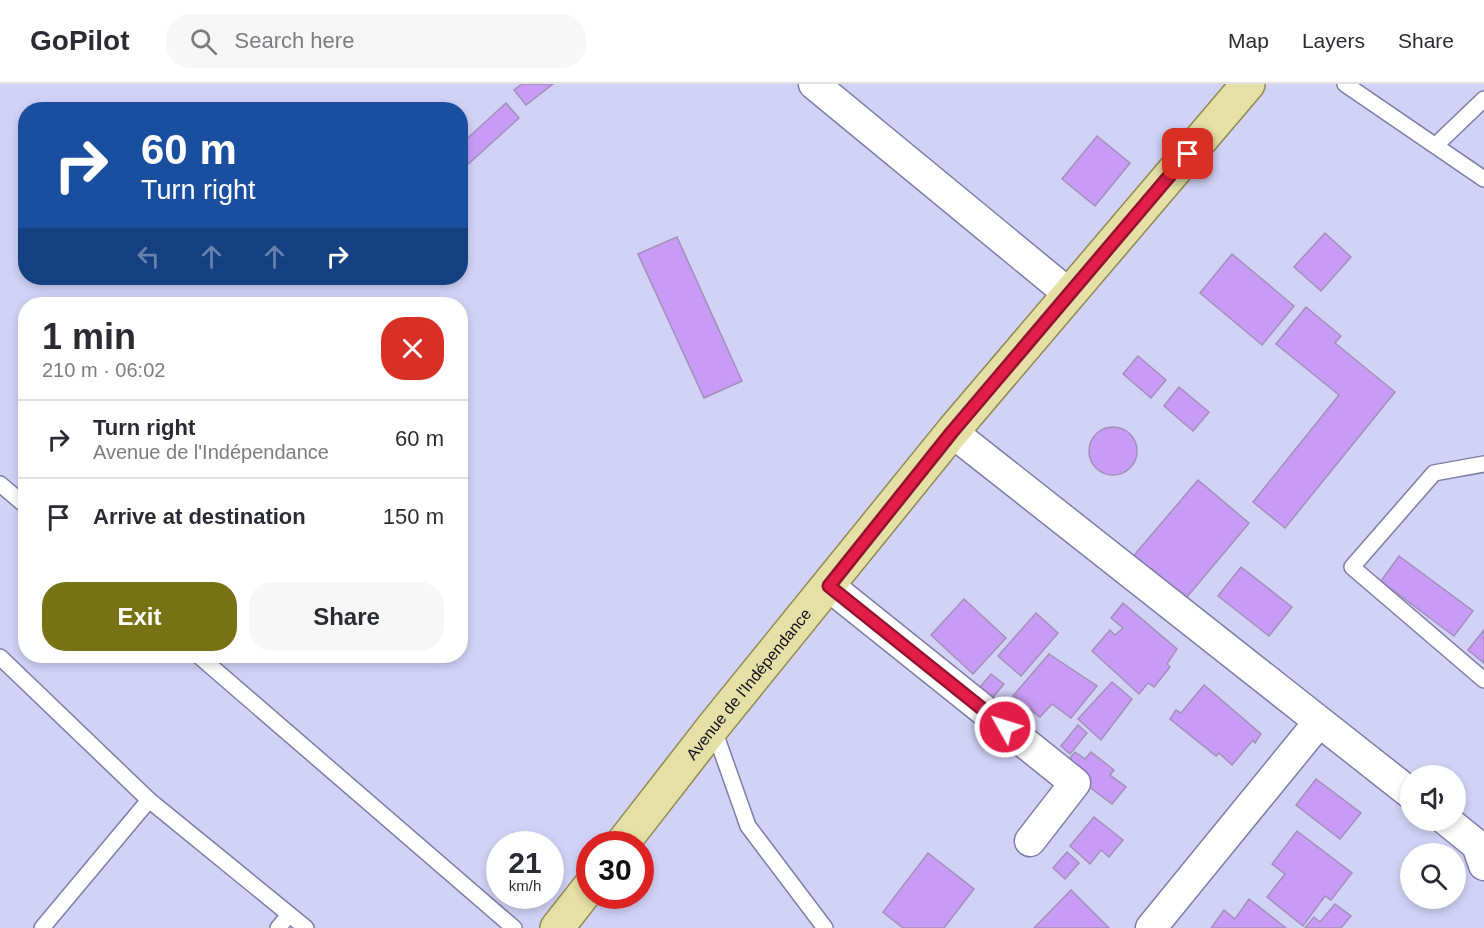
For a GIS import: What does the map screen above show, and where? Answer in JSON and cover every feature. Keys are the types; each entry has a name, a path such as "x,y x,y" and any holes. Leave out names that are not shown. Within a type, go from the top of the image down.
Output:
{"main road":[{"name":"Avenue de l'Indépendance","path":"632,831 713,727 952,432 1248,84"},
{"path":"557,928 576,904"}],"street":[{"path":"814,84 1069,294"},
{"path":"952,432 1400,785"},
{"path":"829,586 1075,783 1030,841"},
{"path":"1150,928 1319,722"},
{"path":"1460,831 1477,845 1484,865"}],"lane":[{"path":"1345,84 1484,179"},
{"path":"1436,145 1484,99"},
{"path":"1484,464 1434,473 1352,567 1484,680"},
{"path":"0,484 18,499"},
{"path":"0,657 149,800 306,928"},
{"path":"207,663 514,928"},
{"path":"713,727 748,826 825,928"},
{"path":"42,928 149,800"},
{"path":"278,928 289,915"}],"building":[{"path":"522,84 553,84 526,105 514,90"},
{"path":"506,103 519,118 468,164 468,138"},
{"path":"1097,136 1130,163 1095,206 1062,179"},
{"path":"1325,233 1351,257 1321,291 1294,267"},
{"path":"677,237 742,381 704,398 638,254"},
{"path":"1232,254 1294,306 1262,345 1200,293"},
{"path":"1306,307 1341,336 1335,343 1395,392 1285,528 1253,502 1339,395 1276,344"},
{"path":"1138,356 1166,380 1151,398 1123,374"},
{"path":"1179,387 1209,412 1193,431 1164,406"},
{"path":"1108,427 1118,427 1130,434 1137,446 1137,456 1130,468 1118,475 1108,475 1093,464 1089,456 1089,446 1100,431"},
{"path":"1198,480 1249,523 1182,603 1131,559"},
{"path":"1399,556 1473,611 1454,636 1381,581"},
{"path":"1241,567 1292,607 1269,636 1218,596"},
{"path":"964,599 1006,638 973,674 931,635"},
{"path":"1123,603 1177,649 1167,664 1170,667 1154,687 1148,683 1139,694 1092,651 1110,630 1115,635 1123,628 1111,618"},
{"path":"1036,613 1058,633 1021,676 998,656"},
{"path":"1484,630 1484,663 1468,650"},
{"path":"1049,654 1097,686 1071,718 1052,704 1040,717 1013,696"},
{"path":"991,674 1004,684 988,703 976,692"},
{"path":"1112,682 1132,699 1101,740 1078,719"},
{"path":"1204,685 1261,734 1232,765 1219,753 1216,756 1170,719 1176,710 1181,713"},
{"path":"1078,725 1087,733 1070,754 1061,746"},
{"path":"1075,752 1085,759 1091,752 1114,770 1110,775 1126,787 1112,804 1063,767"},
{"path":"1316,779 1361,813 1340,839 1296,805"},
{"path":"1094,817 1123,840 1109,857 1101,850 1090,864 1070,846"},
{"path":"1297,831 1352,873 1331,900 1325,896 1303,926 1267,897 1285,874 1272,864"},
{"path":"1067,852 1079,863 1065,879 1053,868"},
{"path":"928,853 974,889 944,928 903,928 883,912"},
{"path":"1071,890 1109,928 1034,928"},
{"path":"1249,899 1286,928 1211,928 1224,910 1235,919"},
{"path":"1335,904 1351,916 1341,928 1305,928 1314,917 1320,922"}],"route":[{"path":"1005,727 829,586 952,432 1188,154"}]}
